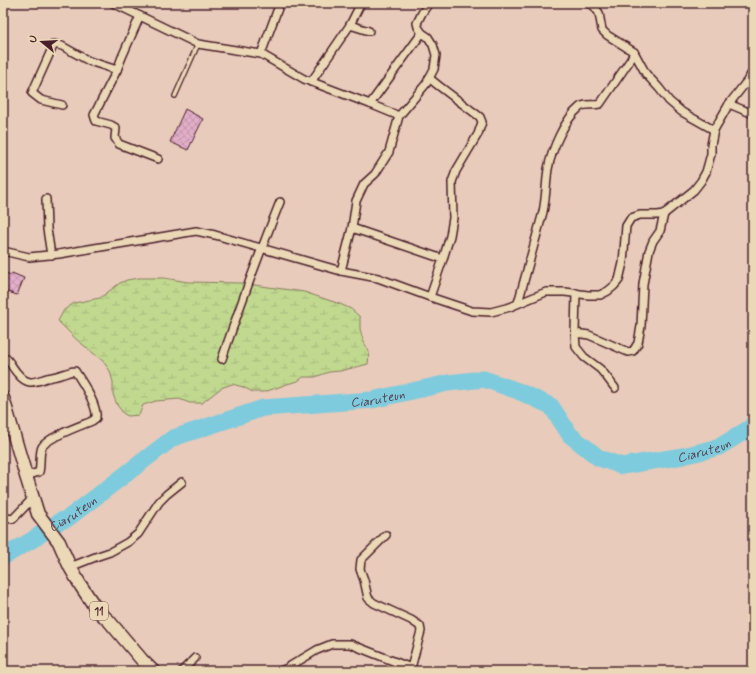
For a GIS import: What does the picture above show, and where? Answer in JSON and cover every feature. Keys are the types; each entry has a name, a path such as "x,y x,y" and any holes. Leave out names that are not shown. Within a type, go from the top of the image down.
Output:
{"highway":[{"name":"11","path":"3,398 38,514 59,542 70,567 97,610 153,671"}],"street":[{"path":"113,3 198,44 261,54 304,79 399,116"},
{"path":"261,54 280,3"},
{"path":"311,82 350,25 361,3"},
{"path":"341,271 352,228 356,201 364,184 375,174 389,152 399,116 426,84 434,69 436,55 433,45 422,33 417,23 428,3"},
{"path":"587,3 594,6 599,13 602,30 607,35 634,52 646,74 669,101 682,112 714,130"},
{"path":"140,16 117,70 94,115 96,121 116,128 115,138 119,144 158,159"},
{"path":"350,25 369,31"},
{"path":"370,104 422,33"},
{"path":"62,105 40,100 32,93 54,44 62,46 89,61 117,70"},
{"path":"518,303 543,210 549,168 554,150 564,128 572,115 581,106 596,106 600,104 631,59 634,52"},
{"path":"3,251 29,257 51,255 196,231 341,271 378,278 472,311 491,312 510,307 546,292 600,295 608,291 619,280 621,274 626,226 631,218 640,215 664,214 694,190 701,181 706,172 711,154 714,130 729,104 748,81 753,71"},
{"path":"429,78 480,117 482,122 478,134 467,150 452,182 453,218 450,236 430,297"},
{"path":"729,104 753,114"},
{"path":"46,199 47,229 51,255"},
{"path":"222,359 242,299 280,202"},
{"path":"575,333 589,335 628,352 633,351 638,343 641,326 643,284 648,251 660,231 664,214"},
{"path":"352,228 443,259"},
{"path":"576,293 576,347 584,357 600,369 614,388"},
{"path":"3,358 7,359 17,374 28,382 36,382 75,371 95,408 96,418 92,421 63,433 42,447 40,452 39,472 26,476"},
{"path":"70,567 110,552 128,542 138,534 159,502 182,482"},
{"path":"3,519 13,519 33,498"},
{"path":"280,671 317,650 332,644 350,644 410,669 421,631 420,626 411,620 374,603 368,598 360,569 361,560 386,535"},
{"path":"182,671 195,658"}],"lane":[{"path":"175,96 198,44"}],"green space":[{"path":"139,278 164,278 188,282 240,283 304,292 340,304 351,309 360,317 360,329 363,340 369,352 368,364 340,371 329,372 315,377 303,377 298,381 264,392 253,392 232,384 221,388 202,403 190,403 179,399 156,401 143,405 139,415 128,416 124,414 117,405 113,394 113,382 110,371 103,361 76,339 58,321 64,310 74,303 100,298 120,283"}],"building":[{"path":"185,109 203,119 188,150 170,142"},
{"path":"3,272 11,275 12,273 24,278 17,295 5,291 3,288"}],"waterway":[{"name":"Ciaruteun","path":"3,557 60,521 67,519 173,438 263,408 372,400 448,383 484,379 518,391 551,406 570,435 599,458 622,466 683,456 719,447 750,428 753,424"}]}
